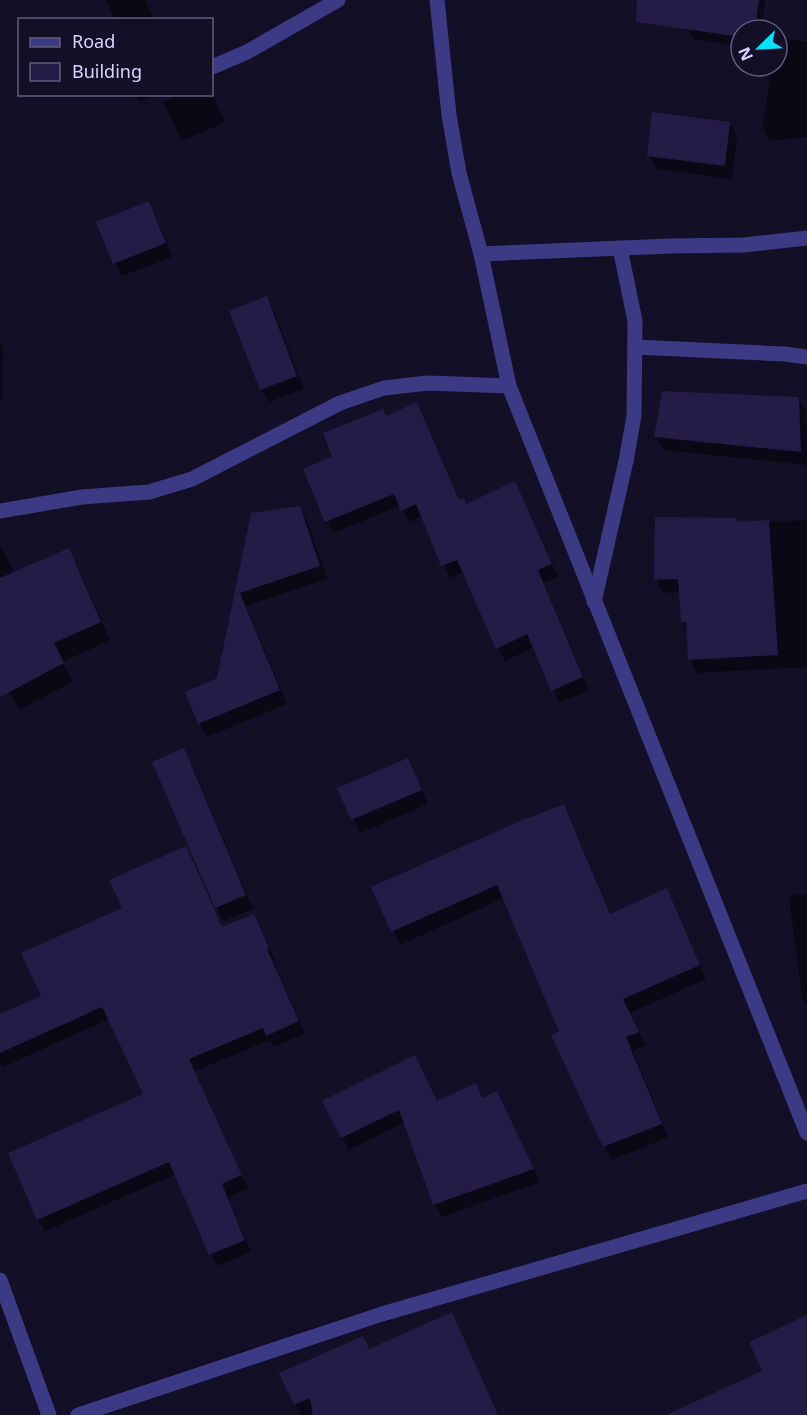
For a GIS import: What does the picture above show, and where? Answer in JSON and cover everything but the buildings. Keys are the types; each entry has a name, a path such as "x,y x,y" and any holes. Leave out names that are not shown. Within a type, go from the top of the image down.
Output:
{"street":[{"path":"213,68 247,52 338,0"},
{"path":"437,0 449,115 459,173 481,254 509,386 807,1133"},
{"path":"481,254 744,245 807,238"},
{"path":"594,602 634,416 635,321 620,248"},
{"path":"635,346 807,357"},
{"path":"0,510 82,497 149,492 192,479 340,403 384,388 428,383 509,386"},
{"path":"78,1415 382,1314 807,1191"},
{"path":"0,1280 50,1415"}]}
